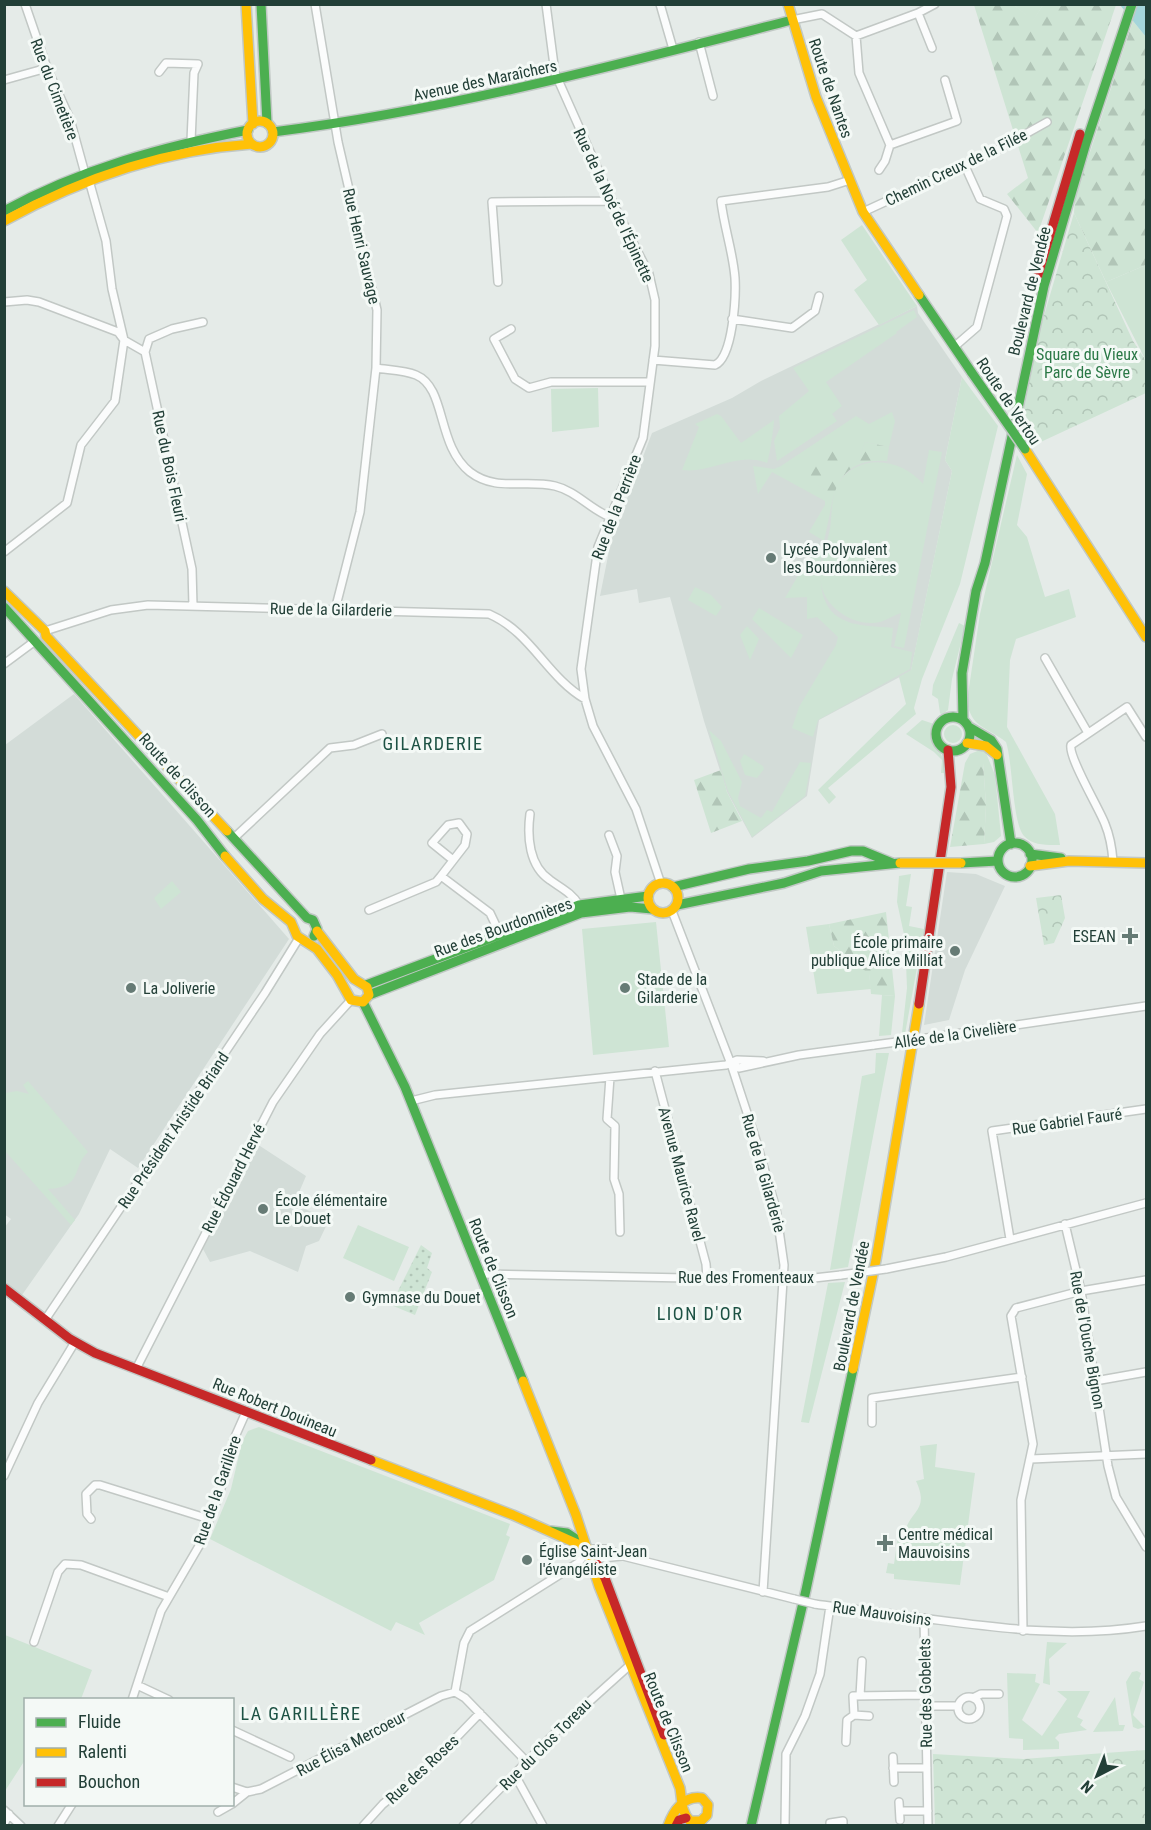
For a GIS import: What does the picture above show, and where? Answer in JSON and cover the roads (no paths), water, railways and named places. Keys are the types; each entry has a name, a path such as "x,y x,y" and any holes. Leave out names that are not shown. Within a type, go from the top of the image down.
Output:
{"main road":[{"path":"246,4 251,127 248,138 252,144"},
{"path":"4,221 87,177 191,150 252,144 260,147 268,144 273,132 267,123 261,4"},
{"name":"Route de Nantes","path":"788,4 816,97 850,180"},
{"name":"Boulevard de Vendée","path":"966,724 961,703 976,591 985,563 1044,286 1124,4"},
{"name":"Boulevard de Vendée","path":"1099,89 1132,4"},
{"name":"Avenue des Maraîchers","path":"273,132 363,121 558,80 792,20"},
{"path":"4,211 143,152 267,123"},
{"name":"Route de Vertou","path":"850,180 863,212 1024,449 1146,637"},
{"name":"Route de Clisson","path":"4,591 306,918"},
{"name":"Route de Clisson","path":"4,607 197,820 227,859 295,928"},
{"path":"34,639 43,631"},
{"path":"34,639 43,631"},
{"name":"Boulevard de Vendée","path":"949,718 963,678"},
{"path":"998,756 986,746 965,745 948,750 939,742 937,731 941,723 949,718 966,724 991,740 998,756 1011,843"},
{"path":"965,745 966,724"},
{"name":"Boulevard de Vendée","path":"751,1826 806,1590 876,1260 908,1077 951,787 965,745"},
{"name":"Boulevard de Vendée","path":"948,750 951,787"},
{"path":"1030,854 1030,866 1025,873 1014,877 1003,872 998,861 1002,849 1011,843 1022,845 1030,854 1069,861"},
{"path":"896,863 863,851 851,851 808,861 749,869 673,887 661,884 652,889 648,896 652,909 663,914 675,908 784,883 821,871 896,863 998,861"},
{"path":"1030,866 1069,861 1146,863"},
{"path":"673,887 678,893 675,908"},
{"name":"Rue des Bourdonnières","path":"362,984 579,905 648,896"},
{"name":"Rue des Bourdonnières","path":"366,999 580,913 630,907 652,909"},
{"path":"362,984 317,931 315,922 306,918 297,921 295,928 303,939 317,949 349,995 357,1003 366,999"},
{"path":"303,939 313,937 317,931"},
{"path":"349,995 351,986 362,984"},
{"name":"Route de Clisson","path":"362,984 366,999 411,1101 589,1549 599,1586 633,1664 685,1786 693,1796 706,1801 709,1810 697,1822 682,1805 680,1788 633,1664"},
{"name":"Rue Robert Douineau","path":"4,1288 75,1342 95,1353 513,1515 548,1532 572,1535 589,1549"},
{"path":"668,1826 673,1813 693,1796"},
{"path":"676,1826 679,1820 697,1822"}],"street":[{"name":"Rue du Cimetière","path":"25,4 47,68 70,119 109,259 112,289 124,340"},
{"name":"Rue Henri Sauvage","path":"315,4 335,124 376,310 376,368 359,517 335,610"},
{"name":"Rue de la Noé de l'Épinette","path":"546,4 549,45 558,80 653,288 656,328 640,445"},
{"path":"660,4 673,49"},
{"path":"856,36 918,13 935,4"},
{"path":"918,13 932,48"},
{"path":"792,20 822,14 856,36"},
{"path":"856,36 859,73 890,145 885,161 879,170"},
{"path":"699,42 713,96"},
{"path":"159,72 166,63 198,64 194,73 191,141"},
{"path":"4,80 47,68"},
{"path":"890,145 957,121 945,80"},
{"name":"Chemin Creux de la Filée","path":"863,212 965,166 1047,122"},
{"path":"954,347 977,327 1003,236 1007,212 980,199 965,166"},
{"path":"653,360 711,365 720,363 729,342 735,280 721,201 828,187 850,180"},
{"path":"498,282 492,202 612,201"},
{"path":"732,319 792,328 815,311 819,296"},
{"path":"4,302 27,300 39,302 118,332 124,340 146,352 149,339 172,329 203,322"},
{"path":"511,329 494,339 515,379 530,388 551,382 650,382"},
{"path":"4,552 67,504 81,446 115,401 124,340"},
{"name":"Rue du Bois Fleuri","path":"146,352 192,569 193,606"},
{"path":"376,368 418,375 430,386 451,450 473,474 498,484 545,484 561,488 610,517"},
{"name":"Rue de la Perrière","path":"585,699 582,652 596,555 640,445"},
{"name":"Rue de la Gilarderie","path":"43,631 111,610 148,605 489,614 517,630 570,689 585,699"},
{"path":"4,664 34,639"},
{"path":"1045,658 1088,733"},
{"path":"585,699 593,726 636,809 661,884"},
{"path":"1113,861 1112,844 1105,824 1070,751 1071,745 1127,707 1146,737"},
{"path":"234,838 330,748 354,745 382,734"},
{"path":"530,814 527,837 541,872 570,893 579,905"},
{"path":"369,910 436,882 465,845 467,834 459,823 448,825 432,843 453,860"},
{"path":"609,835 617,856 615,872 621,899"},
{"path":"441,876 490,913 500,934"},
{"name":"Rue de la Gilarderie","path":"675,908 731,1064 776,1209 784,1256 767,1593"},
{"name":"Rue Président Aristide Briand","path":"45,1320 303,939"},
{"name":"Rue Édouard Hervé","path":"136,1369 273,1102 349,995"},
{"name":"Allée de la Civelière","path":"411,1101 435,1095 731,1064 737,1060 763,1061 1146,1006"},
{"name":"Avenue Maurice Ravel","path":"655,1071 706,1264 707,1278"},
{"path":"610,1077 607,1119 615,1126 614,1179 619,1194 620,1232"},
{"name":"Rue Gabriel Fauré","path":"1010,1239 992,1131 1146,1110"},
{"name":"Rue des Fromenteaux","path":"480,1274 782,1279 841,1275 946,1257 1146,1203"},
{"name":"Rue de l'Ouche Bignon","path":"1065,1224 1081,1291 1107,1456 1116,1497 1146,1547"},
{"path":"1023,1631 1021,1500 1033,1444 1011,1316 1016,1308 1081,1291 1146,1280"},
{"path":"4,1476 38,1403 75,1342"},
{"path":"1095,1381 1146,1372"},
{"path":"872,1423 872,1398 1022,1377"},
{"name":"Rue de la Garillère","path":"133,1698 150,1641 169,1597 193,1559 209,1519 234,1439 246,1412"},
{"path":"1030,1459 1146,1454"},
{"path":"91,1519 87,1514 86,1494 94,1485 100,1485 209,1519"},
{"path":"527,1762 465,1698 455,1692 464,1642 470,1631 578,1563 589,1549"},
{"name":"Rue Mauvoisins","path":"589,1549 607,1549 623,1556 814,1604 1023,1631 1067,1634 1108,1632 1146,1626"},
{"path":"34,1642 58,1572 65,1564 81,1565 169,1597"},
{"path":"785,1826 786,1754 805,1716 820,1674 830,1606"},
{"name":"Rue des Gobelets","path":"924,1618 928,1826"},
{"path":"860,1696 861,1661"},
{"name":"Rue du Clos Toreau","path":"463,1826 584,1706 633,1664"},
{"path":"137,1685 165,1698"},
{"name":"Rue Élisa Mercoeur","path":"234,1802 247,1792 280,1781 441,1696 455,1692"},
{"path":"958,1706 963,1699 981,1694 999,1694"},
{"path":"854,1715 853,1696 924,1695"},
{"path":"958,1706 964,1718 976,1717 980,1706 973,1698"},
{"path":"925,1706 958,1706"},
{"name":"Rue des Roses","path":"363,1826 383,1804 424,1771 480,1713"},
{"path":"846,1742 847,1720 854,1715 869,1716"},
{"path":"234,1731 290,1757"},
{"path":"893,1757 894,1782"},
{"name":"Rue des Gobelets","path":"893,1768 927,1768"},
{"path":"515,1774 543,1826"},
{"path":"234,1788 247,1792"},
{"path":"899,1802 900,1820"},
{"path":"58,1826 71,1806"},
{"name":"Rue Élisa Mercoeur","path":"218,1812 228,1806"},
{"path":"900,1811 928,1811"},
{"path":"4,1824 7,1812"},
{"path":"7,1812 21,1826"},
{"path":"830,1826 830,1822 843,1821 843,1826"}],"water":[{"path":"1120,5 1146,5 1146,37"}],"place":[{"name":"Lycée Polyvalent les Bourdonnières","path":"771,558"},
{"name":"ESEAN","path":"1130,936"},
{"name":"École primaire publique Alice Milliat","path":"955,951"},
{"name":"La Joliverie","path":"131,988"},
{"name":"Stade de la Gilarderie","path":"625,988"},
{"name":"École élémentaire Le Douet","path":"263,1209"},
{"name":"Gymnase du Douet","path":"350,1297"},
{"name":"Centre médical Mauvoisins","path":"885,1543"},
{"name":"Église Saint-Jean l'évangéliste","path":"527,1560"}],"district":[{"name":"GILARDERIE","path":"433,744"},
{"name":"LION D'OR","path":"700,1314"},
{"name":"LA GARILLÈRE","path":"301,1714"}],"park label":[{"name":"Square du Vieux Parc de Sèvre","path":"1087,363"}]}
